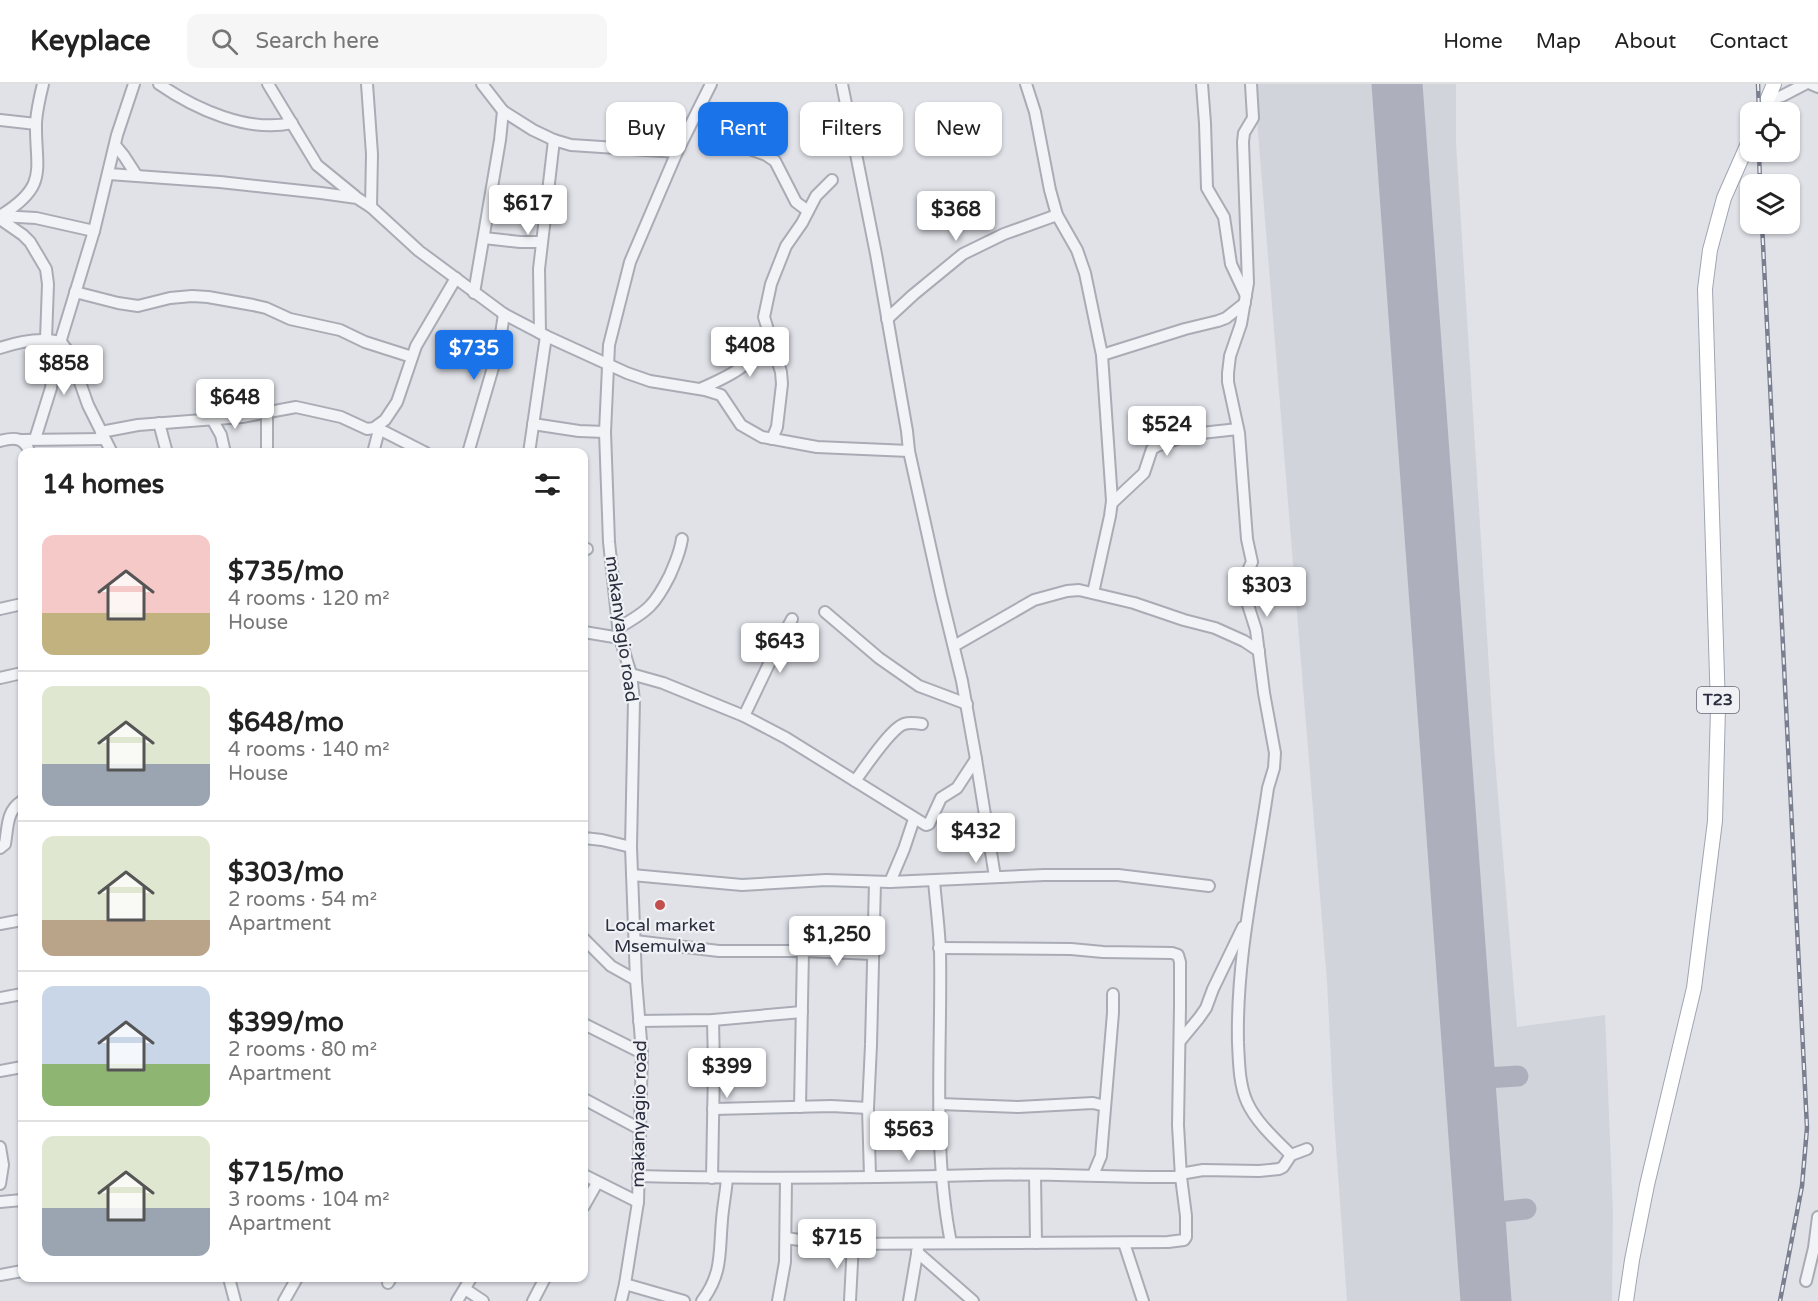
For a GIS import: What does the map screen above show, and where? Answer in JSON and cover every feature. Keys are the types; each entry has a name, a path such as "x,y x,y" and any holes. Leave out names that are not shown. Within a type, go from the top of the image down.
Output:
{"main road":[{"path":"1766,102 1774,84"},
{"name":"T23","path":"1626,1301 1647,1185 1695,988 1715,821 1718,708 1705,289 1710,250 1724,198 1740,162"}],"street":[{"path":"0,217 19,202 36,180 38,160 36,124 43,84"},
{"path":"35,439 94,231 115,145 134,84"},
{"path":"159,84 188,103 234,119 264,126 292,123"},
{"path":"268,84 317,165 371,207 419,251 504,314 543,335 642,378 721,395 741,425 762,437 817,447 909,451"},
{"path":"367,84 372,154 371,207"},
{"path":"482,84 503,111 533,130 571,145 606,147"},
{"name":"makanyagio road","path":"702,102 711,84"},
{"path":"844,84 909,451 967,704 994,877"},
{"path":"1026,84 1035,112 1057,214 1077,250 1085,273 1102,355 1112,503 1093,593"},
{"path":"1202,84 1207,188 1224,217 1231,264 1246,299"},
{"path":"1251,84 1253,118 1244,133 1243,142 1248,283 1241,324 1230,356 1228,382 1238,429 1251,562 1244,579 1243,589 1256,630 1275,753 1247,920 1237,1014 1241,1083 1247,1102 1291,1155"},
{"path":"1772,102 1805,84"},
{"path":"1811,84 1818,87"},
{"path":"474,293 503,111"},
{"name":"makanyagio road","path":"686,134 698,111"},
{"path":"0,120 36,124"},
{"path":"530,448 543,335 538,288 554,140"},
{"path":"115,145 137,176"},
{"name":"makanyagio road","path":"621,1301 626,1284 638,1202 642,1053 636,980 631,847 634,700 631,674 619,633 609,542 605,432 608,365 611,336 630,262 675,156"},
{"path":"768,156 775,161 796,202 808,211"},
{"path":"109,174 236,183 357,198"},
{"path":"772,439 779,415 782,384 781,372 764,317 771,284 786,246 802,223 816,196 832,180"},
{"path":"887,319 948,266 969,251 1004,234 1057,214"},
{"path":"0,217 36,218 94,231"},
{"path":"0,217 30,242 46,269 48,284 46,339"},
{"path":"484,238 542,242"},
{"path":"374,448 379,427 397,402 422,334 456,278"},
{"path":"75,292 138,306 170,298 192,296 253,305 290,318 340,330 365,342 412,357"},
{"path":"1102,355 1226,318 1246,299"},
{"path":"469,448 499,347 504,314"},
{"path":"700,389 726,378 754,357 768,334"},
{"path":"0,348 46,339 61,342 74,363 88,405 110,448"},
{"path":"0,441 17,438 22,440 103,435 159,423 212,419 296,407 341,417 367,429 379,427 417,448"},
{"path":"267,412 267,448"},
{"path":"212,419 221,435 224,448"},
{"path":"159,423 166,448"},
{"path":"533,424 605,432"},
{"path":"1112,503 1144,473 1152,449 1156,446 1192,434 1238,429"},
{"path":"22,440 27,448"},
{"path":"588,632 619,633 659,597 679,556 682,539"},
{"path":"954,646 1034,600 1079,590 1134,603 1215,628 1244,641 1259,651"},
{"path":"0,609 18,605"},
{"path":"825,612 879,658 919,686 967,704"},
{"path":"744,716 792,619"},
{"path":"0,678 18,674"},
{"path":"631,674 663,683 744,716 786,738 926,825 930,824 941,798 957,788 976,759"},
{"path":"855,781 891,733 900,726 910,723 922,724"},
{"path":"0,848 5,844 7,824 12,810 18,805"},
{"path":"890,882 914,819"},
{"path":"588,838 631,847"},
{"path":"632,875 742,885 826,880 890,882 1052,875 1118,875 1209,886"},
{"path":"934,881 939,948 942,1177 951,1243"},
{"path":"870,1176 868,1108 875,882"},
{"path":"1180,1041 1206,1008 1212,989 1247,920"},
{"path":"0,924 18,921"},
{"path":"635,941 719,951 873,954"},
{"path":"588,943 611,966 636,980"},
{"path":"786,1238 826,1244 853,1243 918,1248 951,1243 1124,1243 1168,1242 1186,1238 1178,1125 1180,962 1178,955 1071,949 939,948"},
{"path":"800,1107 803,951"},
{"path":"1093,1175 1100,1159 1113,994"},
{"path":"0,998 18,995"},
{"path":"639,1021 713,1020 802,1012"},
{"path":"712,1178 713,1020"},
{"path":"588,1026 642,1053"},
{"path":"0,1071 18,1068"},
{"path":"588,1100 640,1129"},
{"path":"940,1104 1018,1107 1093,1103 1105,1106"},
{"path":"713,1109 831,1106 868,1108"},
{"path":"0,1147 3,1165 0,1184"},
{"path":"638,1176 786,1178 1093,1175 1123,1178 1180,1175 1203,1170 1279,1169 1291,1155 1307,1149"},
{"path":"1035,1175 1036,1243"},
{"path":"588,1177 638,1202"},
{"path":"702,1301 716,1277 720,1258 727,1178"},
{"path":"778,1301 785,1262 786,1178"},
{"path":"588,1199 597,1183"},
{"path":"0,1202 18,1200"},
{"path":"1806,1281 1818,1217"},
{"path":"933,1244 947,1223"},
{"path":"850,1301 853,1243"},
{"path":"1124,1243 1143,1301"},
{"path":"909,1301 918,1248"},
{"path":"918,1248 973,1301"},
{"path":"0,1275 18,1272"},
{"path":"230,1282 235,1301"},
{"path":"284,1301 295,1282"},
{"path":"457,1301 469,1282"},
{"path":"533,1301 543,1282"},
{"path":"626,1284 684,1301"},
{"path":"465,1289 483,1301"}],"shaded area":[{"path":"1254,84 1456,84 1456,143 1494,747 1517,1027 1605,1015 1613,1213 1612,1301 1347,1301 1327,982"}],"taxiway":[{"path":"1470,1079 1518,1076"},
{"path":"1480,1214 1526,1209"}],"runway":[{"path":"1397,84 1486,1301"}],"railway":[{"path":"1758,84 1759,102"},
{"path":"1759,162 1760,174"},
{"path":"1762,234 1807,1128 1802,1186 1780,1301"}],"place":[{"name":"Local market Msemulwa","path":"660,905"}]}
